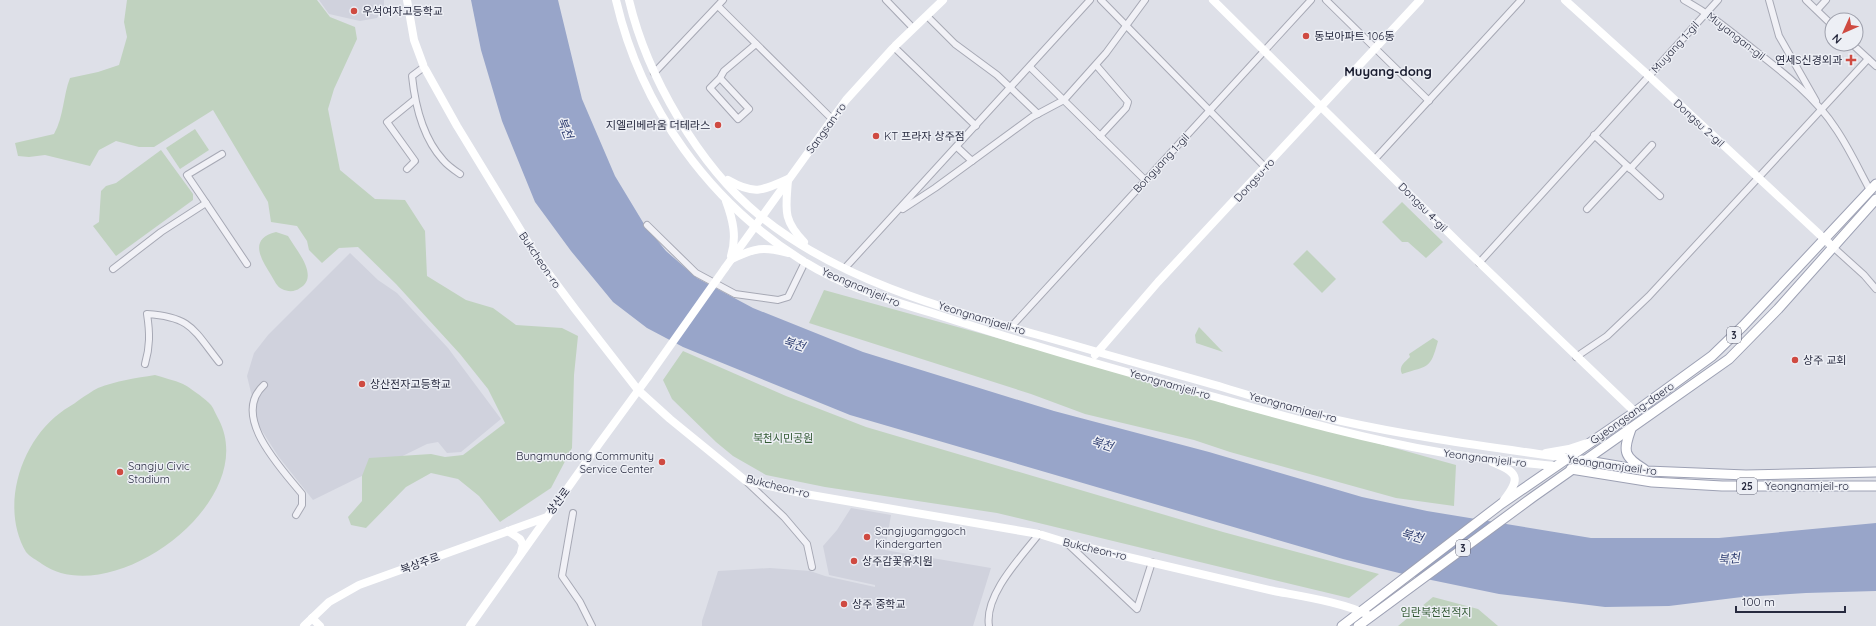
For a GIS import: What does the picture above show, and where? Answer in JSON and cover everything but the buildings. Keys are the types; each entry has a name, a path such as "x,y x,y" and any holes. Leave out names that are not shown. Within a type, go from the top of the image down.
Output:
{"main road":[{"name":"Gyeongsang-daero","path":"1342,626 1501,504 1635,412 1712,356 1743,326 1873,187"},
{"name":"Gyeongsang-daero","path":"1358,626 1533,497 1729,359 1778,309 1876,199"},
{"path":"1631,429 1625,447 1626,453 1630,459 1647,471"},
{"name":"Yeongnamjaeil-ro","path":"1567,458 1647,471 1746,475 1876,472"},
{"name":"Yeongnamjeil-ro","path":"1555,466 1652,482 1722,486 1876,486"}],"street":[{"name":"Bukcheon-ro","path":"407,0 414,40 424,67 464,138 540,262 574,309 638,390 670,419 746,481 804,494 1039,534 1068,543 1361,611 1370,616"},
{"name":"Yeongnamjeil-ro","path":"616,0 621,20 642,79 665,121 689,157 726,200 756,226 805,262 834,278 884,298 1090,362 1335,430 1404,445 1482,458 1555,466"},
{"name":"Yeongnamjaeil-ro","path":"629,0 644,50 654,73 670,104 706,157 746,203 762,217 812,252 887,287 1011,327 1336,419 1437,439 1567,458"},
{"path":"654,73 724,0"},
{"path":"886,0 913,28"},
{"name":"Sangsan-ro","path":"648,377 724,268 756,226 788,178 832,120 865,78 913,28 943,0"},
{"path":"845,268 1090,0"},
{"path":"1101,0 1265,167"},
{"path":"895,214 935,188 1038,114 1064,100 1127,26 1145,0"},
{"name":"Dongsu 4-gil","path":"1213,0 1479,263 1635,412"},
{"name":"Bongyang 1-gil","path":"1011,327 1311,0"},
{"path":"1326,0 1429,101"},
{"name":"Dongsu-ro","path":"1090,362 1158,282 1420,0"},
{"path":"1375,159 1521,0"},
{"name":"Dongsu 2-gil","path":"1565,0 1833,246"},
{"name":"Muyangan-gil","path":"1684,0 1707,12 1773,65 1821,110 1836,129 1873,187"},
{"path":"1717,1 1722,0"},
{"path":"1769,0 1779,36 1821,110"},
{"path":"1806,0 1824,17"},
{"path":"1817,10 1826,0"},
{"name":"Muyang 1-gil","path":"1479,263 1717,1"},
{"path":"718,6 832,120"},
{"path":"927,16 955,44 997,75 1038,114"},
{"path":"720,78 749,109 738,119 710,88 720,78 724,71 756,44"},
{"path":"894,47 976,126"},
{"path":"1861,52 1876,66"},
{"path":"1576,357 1607,336 1649,296 1868,58"},
{"path":"1096,64 1128,102 1126,108 1100,136"},
{"path":"424,67 412,76 414,100 429,138 443,160 460,174"},
{"path":"1030,67 1145,180"},
{"path":"407,169 415,161 387,122 414,100"},
{"path":"1594,136 1660,196"},
{"path":"1586,209 1652,145"},
{"path":"956,147 972,162"},
{"path":"222,154 187,175 247,264"},
{"path":"721,176 740,187 753,190 764,190 788,178"},
{"path":"788,178 786,205 790,225 812,252"},
{"path":"726,200 733,218 734,229 734,247 730,261"},
{"path":"114,269 161,232 206,203"},
{"path":"648,225 696,273 735,294 778,300 788,297 805,262"},
{"path":"1833,246 1864,275 1876,289"},
{"path":"730,261 759,248 771,248 794,254"},
{"path":"145,364 150,347 147,314 168,316 184,321 194,330 219,362"},
{"name":"상산로","path":"470,626 648,377"},
{"path":"264,385 256,392 252,406 255,427 274,459 302,494 302,505 296,515"},
{"path":"1537,454 1569,449 1590,442"},
{"path":"1482,458 1509,469 1515,477 1514,487 1501,504"},
{"path":"746,481 784,517 807,544 812,567"},
{"path":"573,513 562,576 580,602 592,626"},
{"name":"북상주로","path":"304,626 329,602 359,585 547,517"},
{"path":"508,531 520,539 523,545 521,556"},
{"path":"989,626 991,603 1009,572 1039,534"},
{"path":"1068,543 1137,609 1152,562"},
{"path":"312,618 320,626"}],"shaded area":[{"name":"우석여자고등학교","path":"319,0 384,0 384,7 377,18 360,21 329,14"},
{"name":"상산전자고등학교","path":"350,253 378,280 397,293 448,348 501,419 461,452 447,453 438,442 427,444 313,500 278,456 259,426 247,376 254,353 268,335"},
{"name":"상주 중학교","path":"851,508 891,515 885,550 991,568 973,626 702,626 702,621 718,571 770,568 810,571 825,576 875,587 875,585 829,575 823,546 837,530"}],"green space":[{"path":"127,0 317,0 330,17 355,27 357,39 334,89 328,109 340,170 375,199 405,200 425,231 427,276 466,300 493,308 516,325 562,328 578,336 574,375 572,448 551,488 500,522 479,496 458,479 431,473 406,487 366,528 351,525 348,517 362,501 362,476 369,458 431,454 445,457 463,455 505,423 488,389 460,354 396,284 358,247 339,248 322,263 309,250 307,241 297,226 271,222 268,202 213,110 154,147 139,147 116,141 99,150 90,166 45,155 29,157 18,156 15,143 54,134 62,113 70,78 98,72 119,65 127,37 124,22"},
{"path":"195,129 209,150 180,169 166,148"},
{"path":"161,150 193,194 193,200 116,256 93,226 99,222 101,191 106,186 116,183"},
{"path":"1402,202 1443,242 1426,258 1408,242 1402,242 1382,222"},
{"path":"276,232 288,236 301,255 307,270 308,277 306,283 296,290 287,291 279,287 267,269 261,256 259,244 262,239 267,235"},
{"path":"1307,250 1336,279 1322,293 1293,264"},
{"path":"824,290 1456,465 1454,506 1396,498 1230,452 1194,440 1085,414 1031,394 809,323"},
{"path":"1199,327 1223,352 1196,343 1195,335"},
{"path":"1433,338 1438,341 1430,362 1423,367 1402,374 1401,366 1410,357 1409,354"},
{"name":"북천시민공원","path":"683,351 786,396 866,427 1223,532 1379,574 1349,598 997,513 825,487 766,475 733,456 716,442 672,399 663,380"},
{"name":"Sangju Civic Stadium","path":"155,375 183,384 202,397 212,407 219,420 226,452 219,484 199,515 172,541 139,561 104,573 71,575 42,564 26,552 18,535 15,516 15,497 18,477 34,441 46,426 60,413 96,389 119,382"},
{"name":"임란북천전적지","path":"1433,597 1478,609 1498,626 1398,626"}],"water":[{"name":"북천","path":"471,0 558,0 582,99 615,176 644,224 666,251 697,278 753,308 863,352 1054,411 1209,452 1362,497 1427,511 1591,538 1719,538 1876,523 1876,591 1742,597 1669,606 1605,607 1499,594 1407,575 1343,559 850,415 683,347 647,328 613,302 571,251 535,202 502,121 481,50"}],"place":[{"name":"우석여자고등학교","path":"354,11"},
{"name":"동보아파트 106동","path":"1306,36"},
{"name":"연세S신경외과","path":"1851,60"},
{"name":"지엘리베라움 더테라스","path":"718,125"},
{"name":"KT 프라자 상주점","path":"876,136"},
{"name":"상주 교회","path":"1795,360"},
{"name":"상산전자고등학교","path":"362,384"},
{"name":"Bungmundong Community Service Center","path":"662,462"},
{"name":"Sangju Civic Stadium","path":"120,472"},
{"name":"Sangjugamggoch Kindergarten","path":"867,537"},
{"name":"상주감꽃유치원","path":"854,561"},
{"name":"상주 중학교","path":"844,604"}],"district":[{"name":"Muyang-dong","path":"1388,71"}]}
